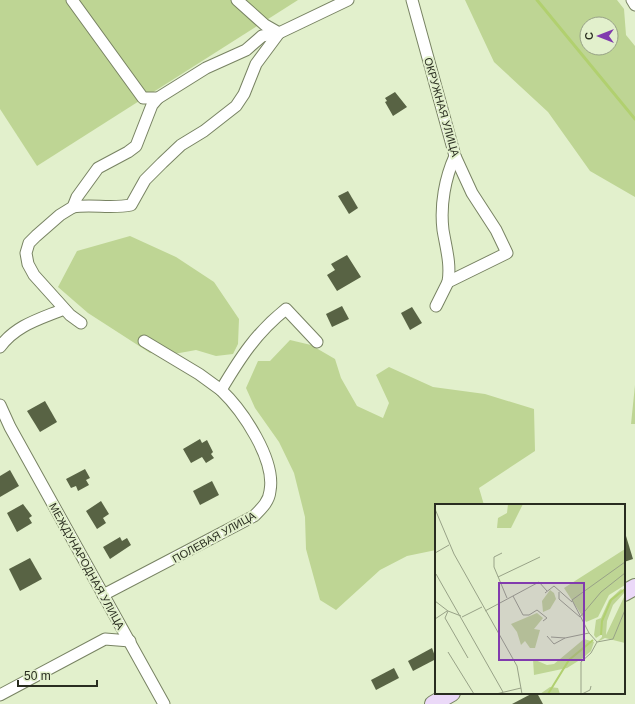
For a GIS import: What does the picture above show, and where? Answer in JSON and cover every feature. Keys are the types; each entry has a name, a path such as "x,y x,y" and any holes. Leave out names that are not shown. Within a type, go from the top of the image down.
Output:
{"main road":[{"path":"625,592 635,587"},
{"path":"433,704 450,694"}],"street":[{"path":"72,0 143,98 158,98"},
{"path":"237,0 265,25 279,33"},
{"path":"73,207 77,198 98,168 136,146 152,106 158,98 206,68 246,50 262,36 279,33 348,0"},
{"name":"ОКРУЖНАЯ УЛИЦА","path":"412,0 455,156 472,193 496,230 507,253 448,282"},
{"path":"632,0 635,5"},
{"path":"81,323 64,309 34,274 28,264 26,253 29,244 60,215 73,207 88,204 118,208 130,205 145,180 176,150 204,131 236,106 244,94 256,64 279,33"},
{"path":"436,306 448,282 450,271 443,228 445,188 455,156"},
{"path":"0,348 6,339 17,330 31,322 64,309"},
{"path":"221,390 242,354 267,324 286,309 317,342"},
{"name":"ПОЛЕВАЯ УЛИЦА","path":"103,595 254,516 264,507 270,492 270,474 265,454 235,403 221,390 199,374 144,341"},
{"name":"МЕЖДУНАРОДНАЯ УЛИЦА","path":"0,405 10,427 164,704"},
{"path":"0,695 105,639 130,641"}],"green space":[{"path":"0,0 298,0 37,166 0,109"},
{"path":"465,0 617,0 624,9 626,35 635,46 635,197 590,171 548,112 494,62"},
{"path":"130,236 176,257 214,282 239,319 238,344 233,354 216,356 196,350 174,354 150,353 88,313 58,287 77,251"},
{"path":"290,340 311,345 335,359 341,378 357,406 383,418 389,403 376,375 389,367 433,387 485,394 534,409 535,451 479,488 484,504 435,504 435,550 407,556 380,570 336,610 320,600 306,549 305,517 294,473 279,442 255,408 246,388 258,361 270,361"},
{"path":"635,385 635,424 631,424"}],"building":[{"path":"395,92 407,107 393,116 385,102 387,101 385,98"},
{"path":"348,191 358,208 349,214 338,196"},
{"path":"347,255 361,277 337,291 327,275 335,270 331,264"},
{"path":"342,306 349,319 332,327 326,314"},
{"path":"412,307 422,323 410,330 401,313"},
{"path":"45,401 57,422 40,432 27,411"},
{"path":"200,439 202,443 207,440 213,452 211,454 214,458 206,463 202,457 191,463 183,449"},
{"path":"85,469 90,478 86,480 89,485 78,491 76,486 71,488 66,479"},
{"path":"10,470 19,486 0,497 0,476"},
{"path":"212,481 219,495 200,505 193,491"},
{"path":"101,501 109,514 103,518 106,523 97,529 86,511"},
{"path":"23,504 32,516 29,518 32,523 17,532 7,513"},
{"path":"625,536 626,536 633,559 625,562"},
{"path":"120,537 122,541 127,538 131,545 110,559 103,547"},
{"path":"30,558 42,579 20,591 9,569"},
{"path":"432,648 435,656 435,660 413,671 408,661"},
{"path":"394,668 399,678 376,690 371,680"},
{"path":"531,694 538,694 543,704 512,704"}],"waterway":[{"path":"537,0 635,119"}]}
